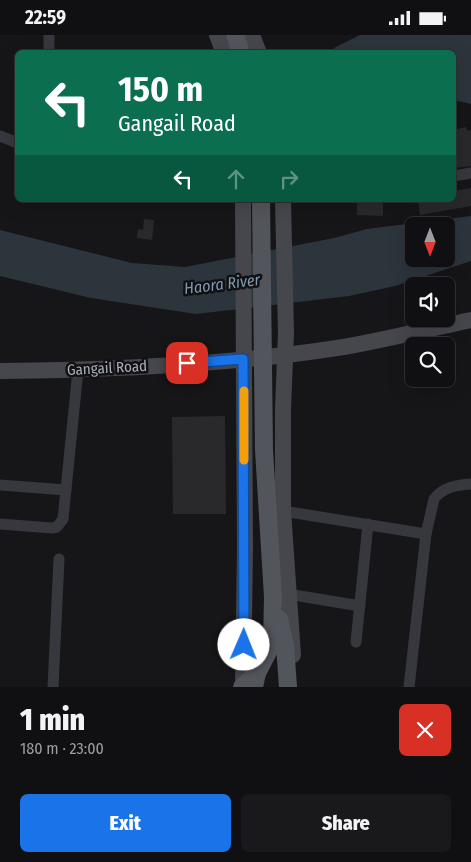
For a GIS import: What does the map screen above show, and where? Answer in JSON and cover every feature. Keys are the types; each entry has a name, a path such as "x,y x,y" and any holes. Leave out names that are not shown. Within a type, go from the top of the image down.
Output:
{"main road":[{"path":"235,35 240,50"},
{"path":"261,202 264,450 281,595 288,687"},
{"path":"242,687 255,680 272,644 281,595"}],"street":[{"path":"49,35 49,50"},
{"path":"217,35 223,50"},
{"path":"252,35 258,50"},
{"path":"0,135 15,142"},
{"path":"456,176 471,173"},
{"path":"242,687 245,549 243,202"},
{"path":"284,202 286,354 281,595 295,687"},
{"name":"Gangail Road","path":"0,371 78,370 243,359 338,348 471,320"},
{"path":"0,524 57,527 63,519 78,370"},
{"path":"408,687 426,534 434,499 438,494 458,485 471,484"},
{"path":"0,485 66,490"},
{"path":"283,511 426,534"},
{"path":"356,643 368,524"},
{"path":"53,687 59,559"},
{"path":"281,595 360,606"}],"water":[{"path":"360,35 471,35 471,104 456,100 456,50 334,50 334,48"},
{"path":"471,216 471,261 455,266 455,218"},
{"name":"Haora River","path":"405,224 405,267 453,267 422,277 405,277 405,283 349,296 196,314 91,298 0,276 0,230 132,263 185,267 334,238 367,229"}],"building":[{"path":"466,127 467,131 471,130 471,166 456,168 456,130"},
{"path":"471,188 471,206 420,215 418,202 456,202 456,191"},
{"path":"357,203 383,203 383,216 357,215"},
{"path":"144,219 154,220 152,240 137,238 138,229 143,230"},
{"path":"225,416 226,514 173,514 172,417"}],"slow traffic":[{"path":"244,391 244,460"}],"route":[{"path":"187,363 243,359 244,645"}]}
